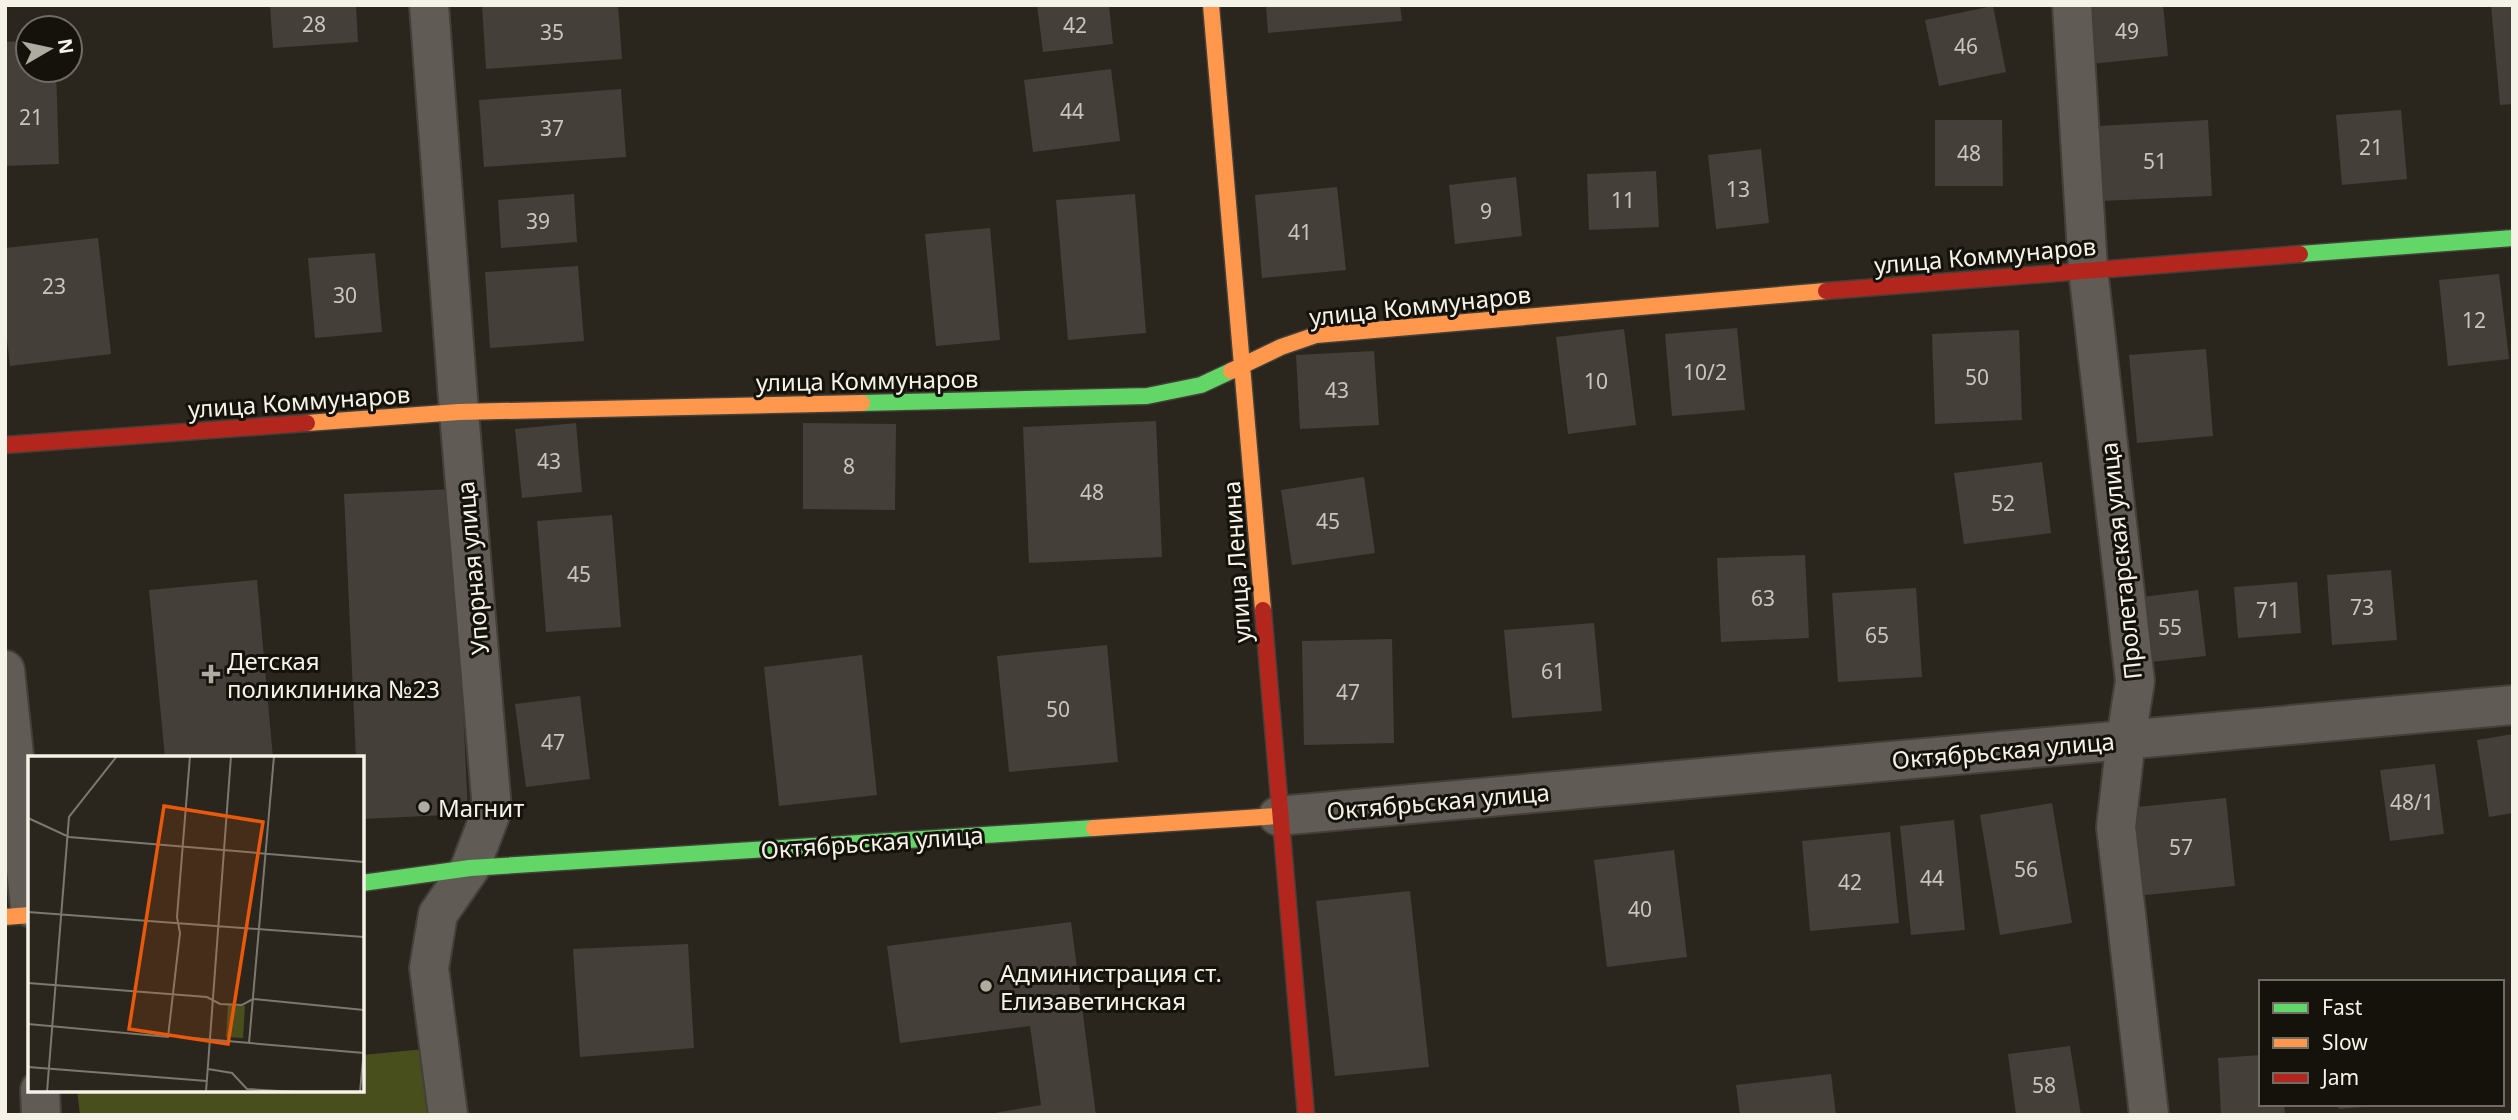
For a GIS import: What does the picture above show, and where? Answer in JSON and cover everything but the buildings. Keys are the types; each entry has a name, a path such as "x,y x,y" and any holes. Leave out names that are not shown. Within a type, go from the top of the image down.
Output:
{"street":[{"name":"Упорная улица","path":"429,5 492,810 470,868 438,914 429,968 448,1115"},
{"name":"улица Ленина","path":"1211,5 1244,366 1278,816 1306,1115"},
{"name":"Пролетарская улица","path":"2072,5 2088,269 2135,681 2116,827 2149,1115"},
{"name":"улица Коммунаров","path":"5,445 459,412 1147,396 1201,385 1281,347 1316,335 2088,269 2513,238"},
{"path":"5,670 28,888"},
{"name":"Октябрьская улица","path":"364,883 470,868 1278,816 2513,705"},
{"path":"5,917 28,915"},
{"path":"40,1092 41,1115"}],"green space":[{"path":"436,1048 443,1115 80,1115 77,1092 364,1092 364,1055"}],"traffic: fast":[{"path":"2300,254 2513,238"},
{"path":"862,403 1147,396 1201,385 1231,371"},
{"path":"364,883 470,868 1094,828"}],"traffic: slow":[{"path":"1211,5 1263,610"},
{"path":"1231,371 1281,347 1316,335 1826,291"},
{"path":"307,423 459,412 862,403"},
{"path":"1094,828 1278,816"},
{"path":"5,917 28,915"}],"traffic: jam":[{"path":"1826,291 2300,254"},
{"path":"5,445 307,423"},
{"path":"1263,610 1306,1115"}],"place":[{"name":"Детская поликлиника №23","path":"211,674"},
{"name":"Магнит","path":"424,807"},
{"name":"Администрация ст. Елизаветинская","path":"986,986"}]}
